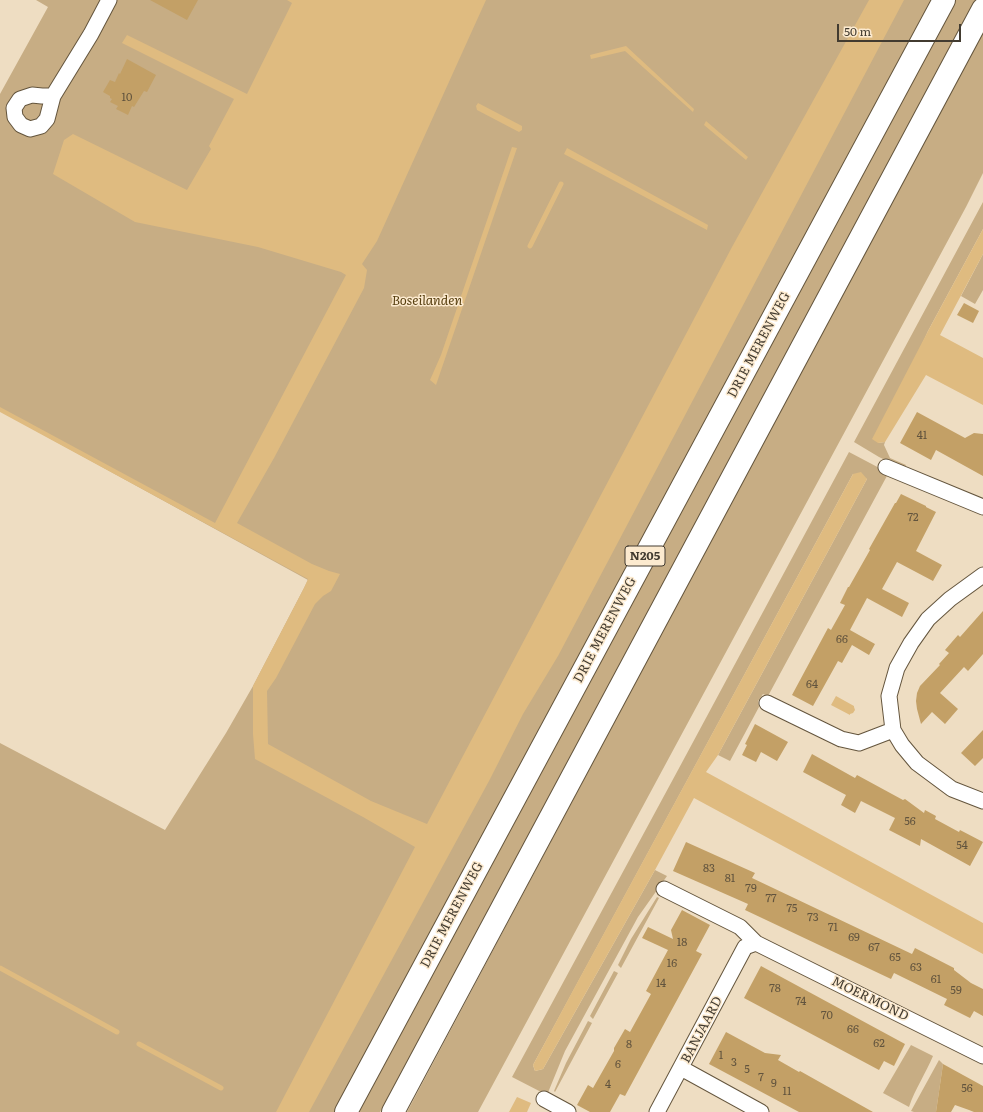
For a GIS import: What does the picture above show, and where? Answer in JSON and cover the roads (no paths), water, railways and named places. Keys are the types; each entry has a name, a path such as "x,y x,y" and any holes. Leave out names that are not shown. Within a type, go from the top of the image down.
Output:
{"highway":[{"name":"DRIE MERENWEG","path":"346,1112 944,0"},
{"name":"N205","path":"393,1112 983,9"}],"street":[{"path":"53,96 91,34 109,0"},
{"path":"886,467 983,507"},
{"path":"983,575 950,599 928,619 911,643 897,668 889,696 894,730 902,745 916,764 952,788 983,801"},
{"path":"767,703 841,739 853,742 859,743 894,730"},
{"name":"MOERMOND","path":"664,889 740,927 751,945 983,1056"},
{"name":"BANJAARD","path":"657,1112 751,945"},
{"path":"681,1068 761,1112"},
{"path":"544,1099 568,1112"}],"waterway":[{"path":"530,246 561,184"},
{"path":"0,968 117,1032"},
{"path":"139,1044 221,1088"}],"park label":[{"name":"Boseilanden","path":"427,301"}]}
